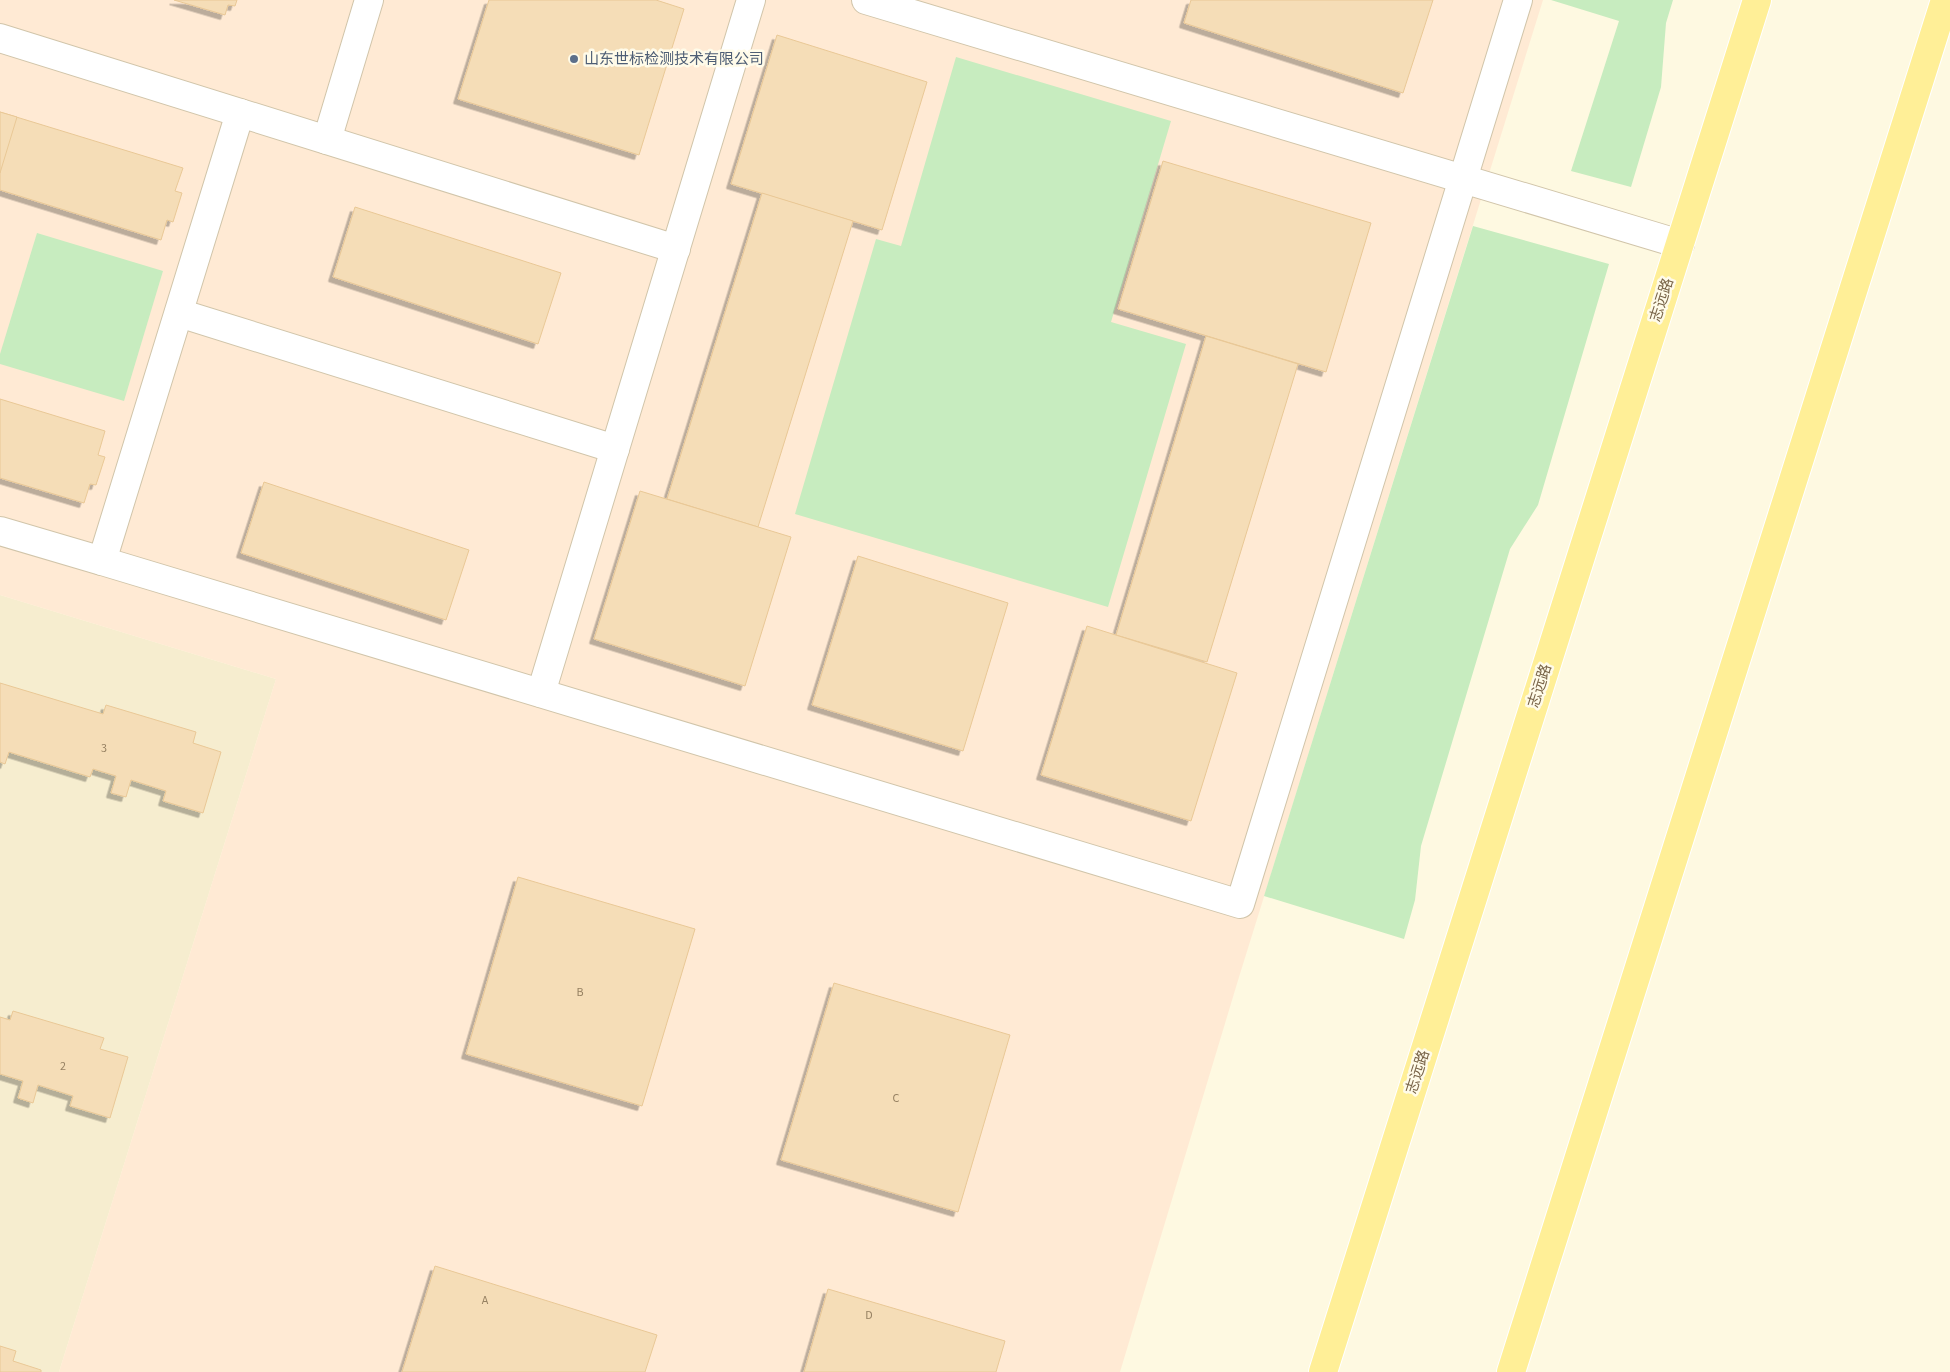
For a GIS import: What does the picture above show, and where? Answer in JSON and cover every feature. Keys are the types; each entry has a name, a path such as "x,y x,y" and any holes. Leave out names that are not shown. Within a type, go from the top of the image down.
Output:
{"main road":[{"name":"志远路","path":"1323,1372 1757,0"},
{"path":"1511,1372 1945,0"}],"lane":[{"path":"327,140 369,0"},
{"path":"541,693 751,0"},
{"path":"866,0 1680,244"},
{"path":"0,531 1240,904 1518,0"},
{"path":"0,38 676,249"},
{"path":"102,562 240,113"},
{"path":"179,313 615,449"}],"shaded area":[{"path":"0,0 1543,0 1239,977 1120,1372 59,1372 276,679 0,595"},
{"path":"0,595 276,679 59,1372 0,1372"}],"green space":[{"path":"1551,0 1673,0 1666,23 1661,87 1631,187 1571,171 1619,21"},
{"path":"956,57 1171,121 1111,322 1186,344 1108,607 795,514 876,239 901,246"},
{"path":"1473,226 1609,264 1538,505 1510,549 1421,846 1415,900 1404,939 1264,896"},
{"path":"37,233 163,271 124,401 0,364 0,354"}],"building":[{"path":"174,0 237,0 235,6 228,5 225,15"},
{"path":"489,0 656,0 684,9 639,155 458,99"},
{"path":"1191,0 1433,0 1403,93 1184,23"},
{"path":"777,35 927,82 882,230 731,184"},
{"path":"0,112 183,168 175,191 182,193 173,222 167,220 161,240 0,190"},
{"path":"0,112 17,117 0,173"},
{"path":"1163,161 1371,223 1326,372 1118,309"},
{"path":"762,193 853,221 758,527 667,499"},
{"path":"355,207 561,273 538,344 333,277"},
{"path":"1206,336 1298,364 1207,662 1116,635"},
{"path":"0,399 105,431 98,455 105,457 96,485 90,484 84,503 0,478"},
{"path":"264,482 469,550 446,620 241,553"},
{"path":"640,491 791,537 745,686 594,639"},
{"path":"858,556 1008,603 963,751 812,705"},
{"path":"1087,626 1237,673 1191,821 1041,775"},
{"path":"0,683 103,714 106,705 196,732 193,743 221,752 203,813 163,801 166,791 131,780 126,797 111,793 116,776 93,769 90,777 9,752 5,764 0,762"},
{"path":"518,877 695,929 642,1106 466,1054"},
{"path":"834,983 1010,1035 958,1212 781,1160"},
{"path":"13,1011 104,1038 100,1049 128,1057 110,1118 70,1106 73,1096 38,1085 33,1103 18,1098 23,1081 0,1074 0,1017 10,1020"},
{"path":"435,1266 657,1335 645,1372 402,1372"},
{"path":"828,1289 1005,1341 996,1372 804,1372"},
{"path":"0,1346 16,1351 13,1361 41,1370 41,1372 0,1372"}],"place":[{"name":"山东世标检测技术有限公司","path":"574,59"}]}
